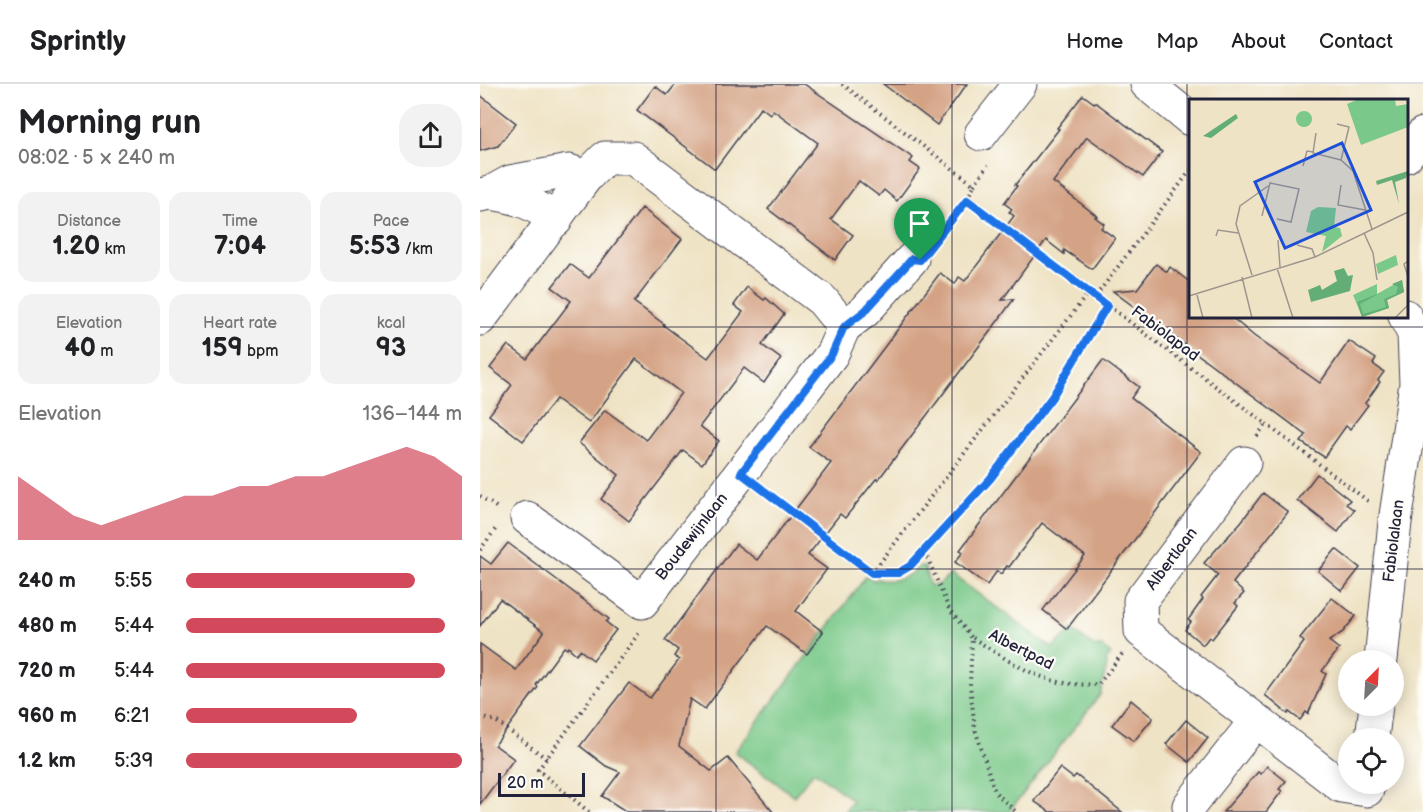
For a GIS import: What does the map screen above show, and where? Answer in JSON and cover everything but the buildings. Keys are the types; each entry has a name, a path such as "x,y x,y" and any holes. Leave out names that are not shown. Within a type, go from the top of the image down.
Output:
{"street":[{"path":"981,134 1020,84"},
{"path":"1147,84 1189,117"},
{"path":"1408,155 1423,134"},
{"path":"480,319 586,177 605,159 633,158 822,300 844,327"},
{"path":"485,194 510,182 569,171 586,177"},
{"path":"485,194 515,196 536,206 555,220"},
{"name":"Boudewijnlaan","path":"642,602 832,354 844,327 865,311 912,259"},
{"name":"Fabiolalaan","path":"1381,650 1395,522 1416,384 1414,334 1406,318"},
{"name":"Albertlaan","path":"1141,631 1140,602 1244,463"},
{"path":"511,519 642,602"},
{"path":"1141,631 1341,786 1366,795"},
{"path":"1189,807 1256,722"}],"path":[{"path":"842,84 974,184 967,200 920,260 912,259"},
{"path":"1096,296 1189,174"},
{"name":"Fabiolapad","path":"967,200 1395,522"},
{"path":"872,573 1089,292"},
{"path":"741,473 872,573 898,573 910,566 925,552 990,479 1052,397 1107,306"},
{"path":"1244,463 1244,454 1266,424"},
{"path":"480,496 511,519 480,550"},
{"name":"Albertpad","path":"925,552 948,609 972,638 1038,676 1064,683 1098,685 1141,631"},
{"path":"589,812 538,770 654,612 642,602"},
{"name":"Albertpad","path":"972,638 970,685 975,729 995,792 1016,812"},
{"path":"480,717 496,721 547,759"}],"green space":[{"path":"920,566 924,566 930,586 940,584 951,574 1052,648 1072,630 1095,647 1102,647 1111,654 1106,660 1107,665 1100,695 1009,812 844,812 852,800 814,771 794,796 735,752 867,575 874,581 876,579 894,580 905,577"}],"route":[{"path":"967,200 1107,306 1052,397 990,479 910,566 898,573 872,573 741,473 832,354 844,327 865,311 912,259 920,260 967,200"}]}
